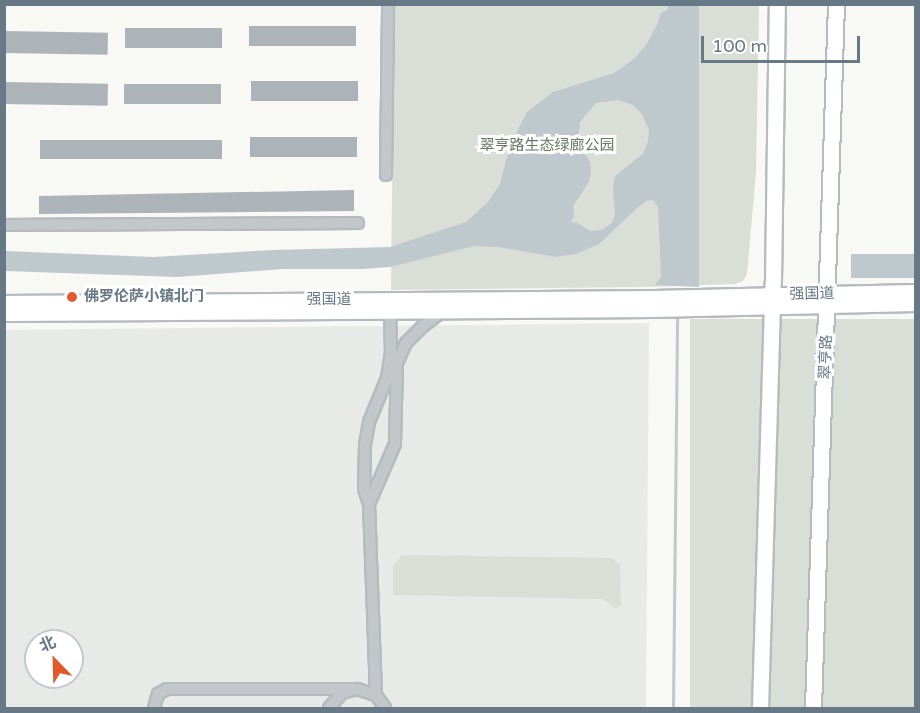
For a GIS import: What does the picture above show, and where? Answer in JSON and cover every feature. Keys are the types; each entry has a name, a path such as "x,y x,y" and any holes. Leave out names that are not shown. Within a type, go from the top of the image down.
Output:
{"main road":[{"path":"760,708 773,294 777,4"},
{"name":"翠亨路","path":"813,708 836,4"},
{"name":"强国道","path":"4,314 390,306 708,303 773,294 915,292"},
{"name":"强国道","path":"828,294 915,304"},
{"name":"强国道","path":"4,303 390,306 444,311 653,304"}],"street":[{"path":"386,175 388,4"},
{"path":"4,225 358,223"},
{"path":"385,708 376,695 369,504 364,489 365,445 369,423 387,378 390,354 390,306"},
{"path":"369,504 395,444 397,363 406,343 423,326 444,311"},
{"path":"154,708 158,694 167,689 357,689 376,695"},
{"path":"329,708 342,693 357,689"}],"shaded area":[{"path":"668,5 699,5 699,287 655,285 661,277 658,207 653,200 646,201 637,208 599,244 576,254 556,257 498,247 474,246 390,267 362,269 283,269 178,277 5,271 5,251 154,257 273,250 390,247 466,222 487,203 500,184 510,145 527,112 553,92 614,73 634,59 646,45 661,13 668,9","holes":["618,100 633,105 642,114 649,130 648,141 643,154 615,176 613,188 615,215 612,223 602,230 590,231 576,222 573,223 571,219 574,218 573,206 589,182 591,171 590,162 578,143 580,122 596,103"]},
{"path":"851,254 915,254 915,278 851,278"},
{"path":"649,323 646,708 5,708 4,330"}],"green space":[{"name":"翠亨路生态绿廊公园","path":"394,5 759,5 756,172 747,274 743,281 736,284 645,287 391,290"},
{"path":"690,319 915,319 915,708 690,708"},
{"path":"402,555 612,558 620,565 621,606 614,608 603,599 393,595 393,566"}],"building":[{"path":"249,26 356,26 356,46 249,46"},
{"path":"125,28 222,28 222,48 125,48"},
{"path":"4,31 108,33 108,55 4,53"},
{"path":"251,81 358,81 358,101 251,101"},
{"path":"4,82 108,84 108,106 4,104"},
{"path":"124,84 221,84 221,104 124,104"},
{"path":"250,137 357,137 357,157 250,157"},
{"path":"40,140 222,140 222,159 40,159"},
{"path":"354,190 354,211 39,214 39,196"}],"waterway":[{"path":"673,708 677,312"}],"place":[{"name":"佛罗伦萨小镇北门","path":"72,297"}]}
